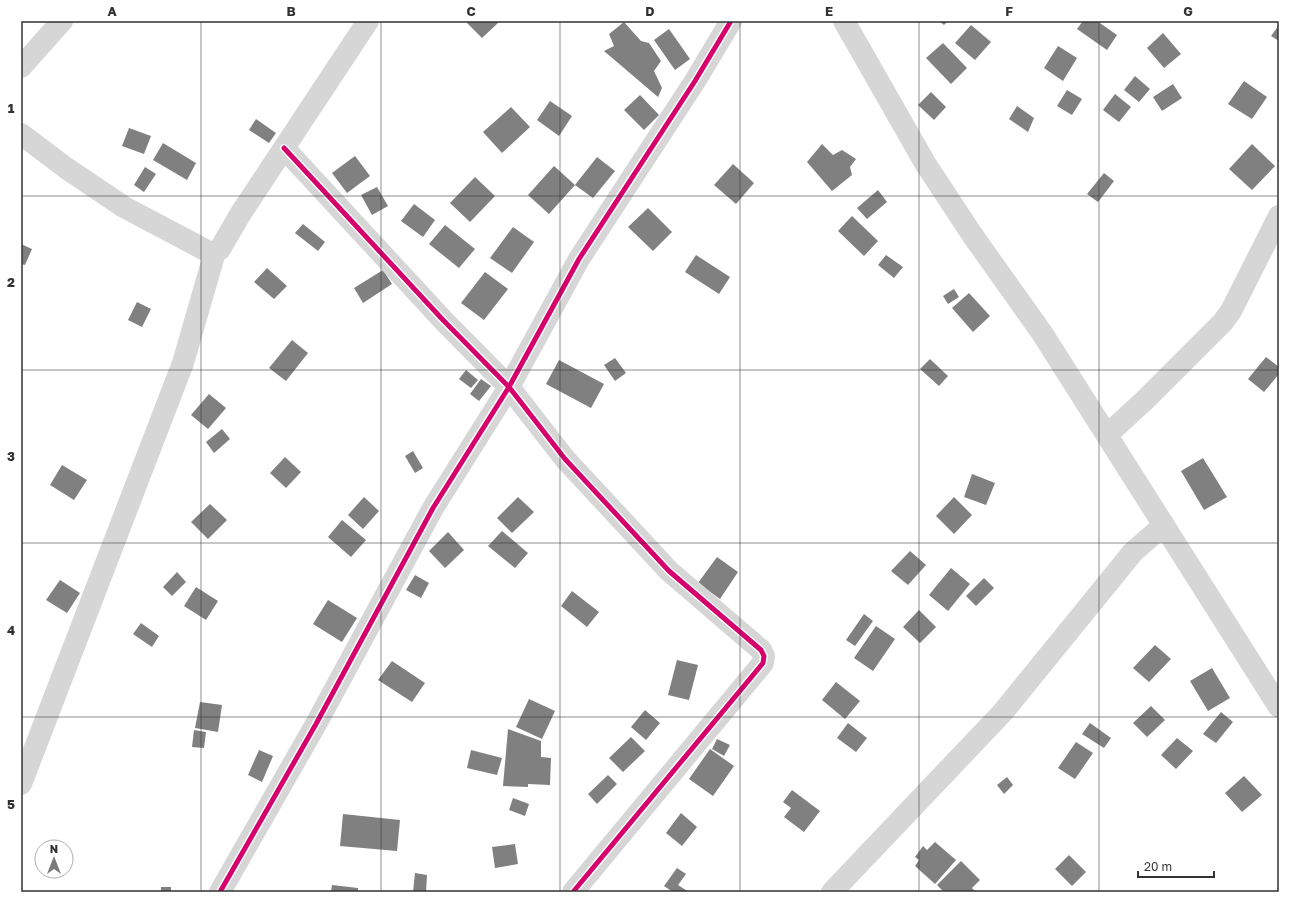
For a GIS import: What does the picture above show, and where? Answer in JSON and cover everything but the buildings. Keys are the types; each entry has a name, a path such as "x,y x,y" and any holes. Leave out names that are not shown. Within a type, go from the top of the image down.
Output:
{"street":[{"path":"21,67 62,21"},
{"path":"21,134 66,168 124,207 208,252 215,252 220,249 284,148 368,21"},
{"path":"220,892 316,724 433,508 509,387 579,259 695,81 731,21"},
{"path":"847,23 925,163 973,236 1042,333 1279,707"},
{"path":"284,148 443,320 509,387 565,459 669,571 761,650 764,656 763,663 573,892"},
{"path":"1107,435 1145,400 1223,322 1231,311 1279,216"},
{"path":"21,784 183,363 215,252"},
{"path":"832,892 1003,712 1133,552 1164,525"}],"cycle path":[{"path":"220,892 316,724 433,508 509,387 579,259 695,81 731,21"},
{"path":"284,148 443,320 509,387 565,459 669,571 761,650 764,656 763,663 573,892"}]}
